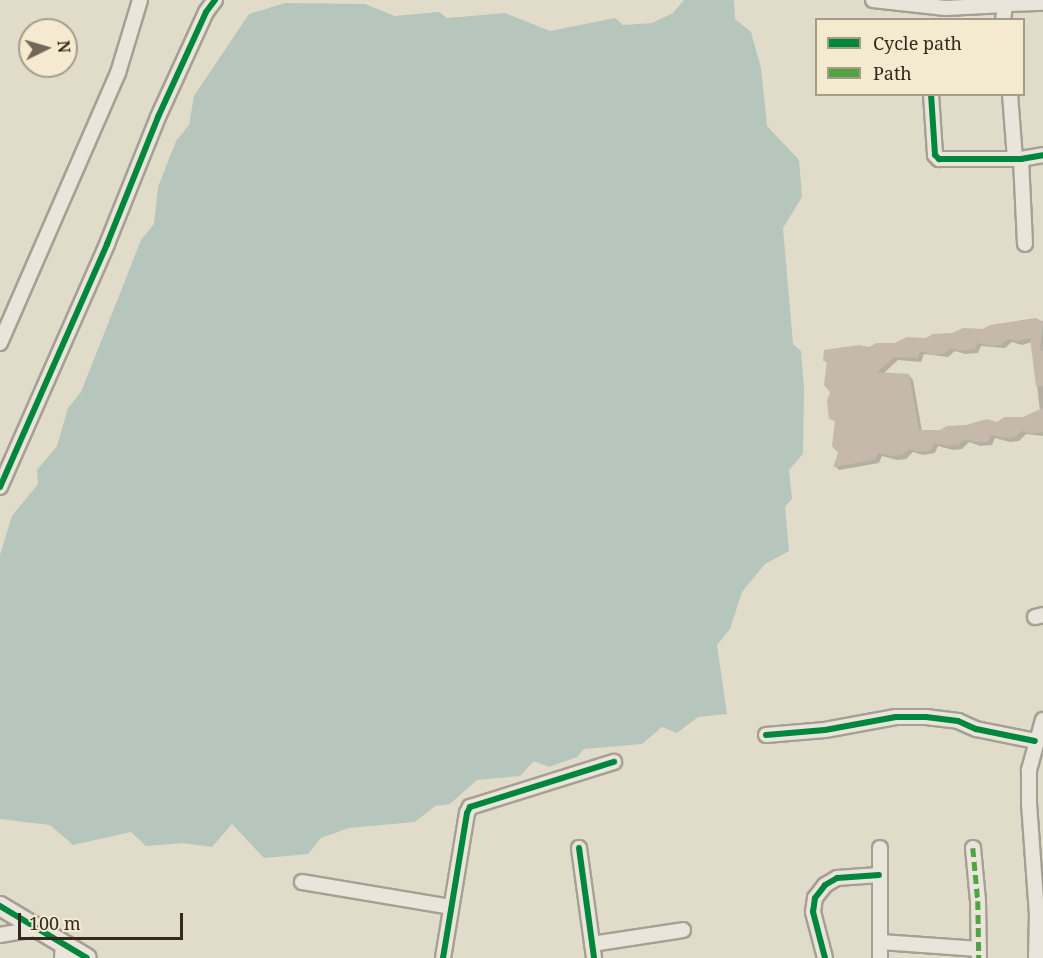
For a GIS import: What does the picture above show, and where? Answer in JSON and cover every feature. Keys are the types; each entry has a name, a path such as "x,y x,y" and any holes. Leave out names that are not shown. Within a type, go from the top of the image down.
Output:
{"street":[{"path":"0,343 118,73 140,0"},
{"path":"0,487 107,244 158,117 206,12 215,0"},
{"path":"873,0 944,14 1004,12 1043,3"},
{"path":"931,96 935,156 939,159 1018,159 1043,155"},
{"path":"1010,96 1025,244"},
{"path":"766,735 825,730 896,717 926,717 958,721 976,729 1035,741"},
{"path":"1036,958 1040,918 1029,804 1029,770 1035,741 1043,720"},
{"path":"442,958 467,813 470,807 614,762"},
{"path":"579,848 593,951 683,930"},
{"path":"880,848 880,958"},
{"path":"881,942 979,954 973,848"},
{"path":"825,958 813,912 815,898 825,885 837,878 879,875"},
{"path":"302,882 451,907"},
{"path":"0,906 41,928 62,950 87,958"},
{"path":"0,935 41,928"}],"shaded area":[{"path":"684,0 734,0 735,19 751,32 761,68 767,126 799,160 802,197 783,228 793,344 801,351 804,388 803,454 789,470 792,499 785,507 789,551 765,564 742,592 730,629 717,645 727,714 698,717 677,733 662,727 642,744 584,749 577,757 549,767 534,761 520,776 477,780 450,804 435,806 415,822 349,828 321,838 308,854 264,858 232,824 212,847 183,843 146,846 131,832 73,845 50,825 0,819 0,555 12,516 38,484 37,470 57,446 68,408 81,392 141,240 154,224 158,187 176,141 189,125 194,96 249,14 285,3 365,4 395,16 439,12 447,18 505,13 550,31 615,18 623,25 652,23 673,13"}],"building":[{"path":"1036,318 1043,322 1040,350 1043,351 1043,386 1036,386 1030,338 1017,341 1008,339 1001,345 992,346 977,343 975,349 960,351 951,348 944,354 934,355 920,351 918,358 894,357 877,372 909,374 919,430 940,430 947,426 966,425 987,419 997,422 1004,417 1023,417 1043,408 1043,432 1031,434 1022,431 1015,437 1005,438 991,435 988,442 965,439 958,445 948,446 934,443 931,450 918,452 909,449 902,455 892,456 878,453 875,460 833,467 838,453 832,446 835,421 829,419 827,401 830,392 824,385 827,361 823,361 824,350 859,345 869,347 876,343 895,343 907,337 926,338 933,334 952,333 963,328 983,329 990,325"}],"marked path":[{"path":"973,848 978,901 979,958"}],"cycle path":[{"path":"0,487 107,244 158,117 206,12 215,0"},
{"path":"931,96 935,155 939,159 1021,159 1043,155"},
{"path":"766,735 825,730 896,717 926,717 958,721 976,729 1035,741"},
{"path":"443,958 467,813 470,807 614,762"},
{"path":"579,848 594,958"},
{"path":"825,958 813,912 815,898 825,885 837,878 879,875"},
{"path":"0,906 87,958"}]}
